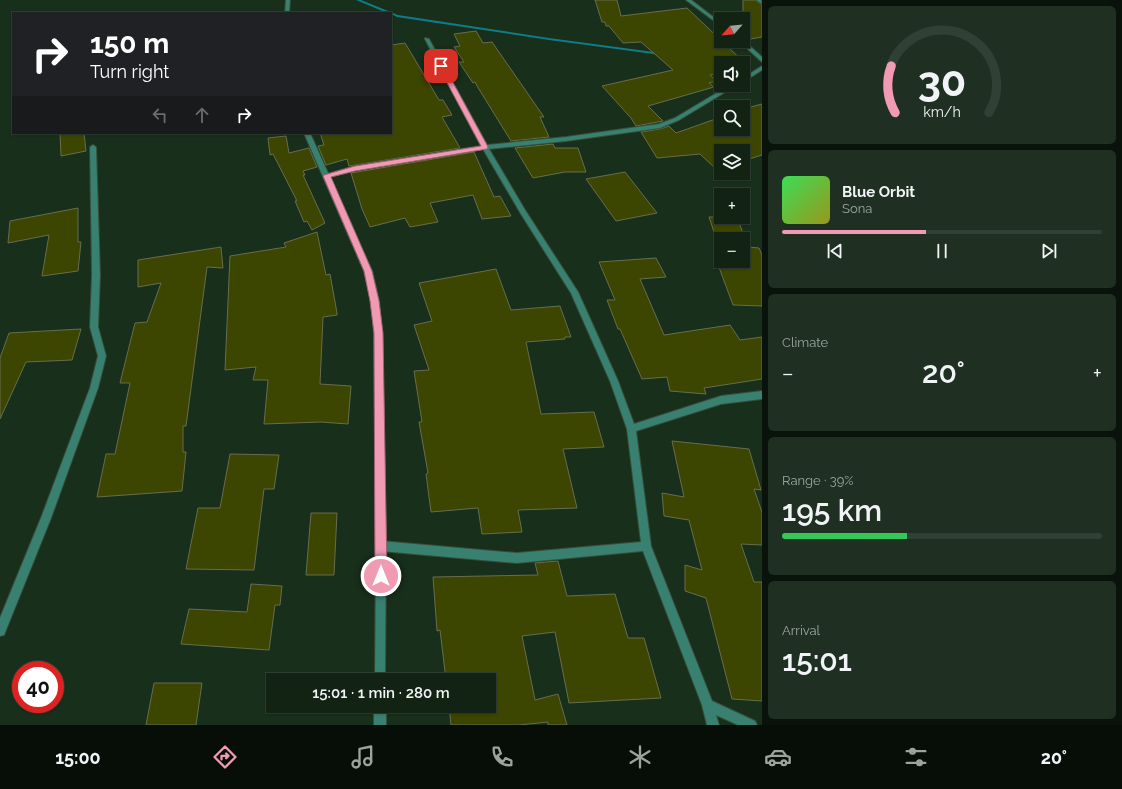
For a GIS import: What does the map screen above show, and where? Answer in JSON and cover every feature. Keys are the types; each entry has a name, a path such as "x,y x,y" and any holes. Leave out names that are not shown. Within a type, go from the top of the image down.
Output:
{"street":[{"path":"287,12 288,0"},
{"path":"688,0 714,20"},
{"path":"758,0 762,3"},
{"path":"427,39 522,212 574,292 614,381 631,429 646,546 708,705 713,725"},
{"path":"749,48 762,60"},
{"path":"750,76 762,68"},
{"path":"326,176 355,168 485,147 566,140 660,126 678,120 723,92"},
{"path":"307,134 368,271 375,301 378,333 381,546 380,673"},
{"path":"0,631 46,518 94,388 102,356 94,327 96,275 93,147"},
{"path":"631,429 721,400 762,395"},
{"path":"381,546 517,558 646,546"},
{"path":"708,705 751,725"},
{"path":"380,713 380,725"}],"building":[{"path":"595,0 617,0 621,16 687,8 714,34 714,48 729,48 738,56 714,56 714,74 710,75 714,78 714,82 709,83 714,87 648,106 663,121 636,126 631,118 602,86 673,70 641,42 623,43 609,26 606,26 605,22 602,22"},
{"path":"743,0 755,0 762,5 762,37 750,39 750,12 743,12"},
{"path":"476,31 483,43 492,42 544,117 540,117 549,137 511,141 475,82 473,83 459,62 464,62 454,47 460,46 454,34"},
{"path":"405,43 439,100 443,100 452,115 442,117 460,148 349,166 347,159 326,165 318,146 324,145 320,134 392,134 392,45"},
{"path":"762,104 762,155 750,159 750,144 714,144 714,167 700,154 657,158 641,132 669,126 676,133 714,119 714,136 750,136 750,107"},
{"path":"60,134 84,134 86,151 61,156"},
{"path":"286,136 289,153 309,148 317,167 303,171 305,175 303,175 325,223 312,230 307,221 304,222 295,201 297,201 273,154 270,155 268,138"},
{"path":"553,144 555,148 578,148 586,172 565,172 533,178 515,148"},
{"path":"474,152 494,197 500,196 511,216 482,219 473,195 430,203 438,222 410,227 405,218 370,227 362,209 351,173"},
{"path":"625,172 657,213 616,221 586,179"},
{"path":"78,208 78,242 81,242 78,271 42,276 49,235 8,243 10,221"},
{"path":"709,217 714,217 714,224 740,224 742,232 714,232"},
{"path":"317,232 326,275 330,274 337,313 337,315 323,317 320,384 351,386 348,424 321,422 264,424 268,380 253,380 256,367 225,370 230,256 286,247 284,243"},
{"path":"221,247 223,268 207,267 186,426 183,426 183,452 186,452 182,491 97,497 106,454 115,454 130,383 120,383 135,323 147,322 161,283 138,287 138,260"},
{"path":"750,247 759,248 762,255 762,306 733,305 719,268 750,268"},
{"path":"656,258 666,277 640,279 664,335 730,325 740,340 762,337 762,379 704,388 706,394 670,391 667,377 642,379 620,329 618,329 607,300 615,300 599,262"},
{"path":"496,269 511,310 560,306 571,337 565,337 565,339 526,342 541,414 594,412 604,447 563,449 577,508 518,510 522,532 482,534 478,508 431,512 426,474 428,473 419,422 422,422 414,371 429,370 414,325 432,321 419,283"},
{"path":"81,329 72,360 26,362 0,419 0,358 9,333"},
{"path":"672,441 749,449 761,490 754,489 762,512 762,545 741,544 754,582 762,582 762,701 732,699 706,598 685,591 685,565 702,570 689,520 664,516 662,493 684,497"},
{"path":"230,454 279,455 274,489 264,489 254,570 186,569 198,508 220,508"},
{"path":"311,513 337,513 334,575 306,575"},
{"path":"558,561 567,596 615,594 628,638 644,638 661,698 569,703 555,632 522,636 535,700 558,694 567,725 548,725 548,722 519,725 451,725 450,713 496,713 496,673 445,673 440,630 437,631 433,577 538,575 535,563"},
{"path":"251,584 282,586 280,605 275,605 269,650 181,644 189,609 247,612"},
{"path":"154,683 202,683 196,725 146,725"}],"waterway":[{"path":"358,0 388,12"},
{"path":"392,14 397,16 549,39 661,54"}],"route":[{"path":"381,576 378,333 375,301 368,271 326,176 355,168 485,147 441,66"}]}
